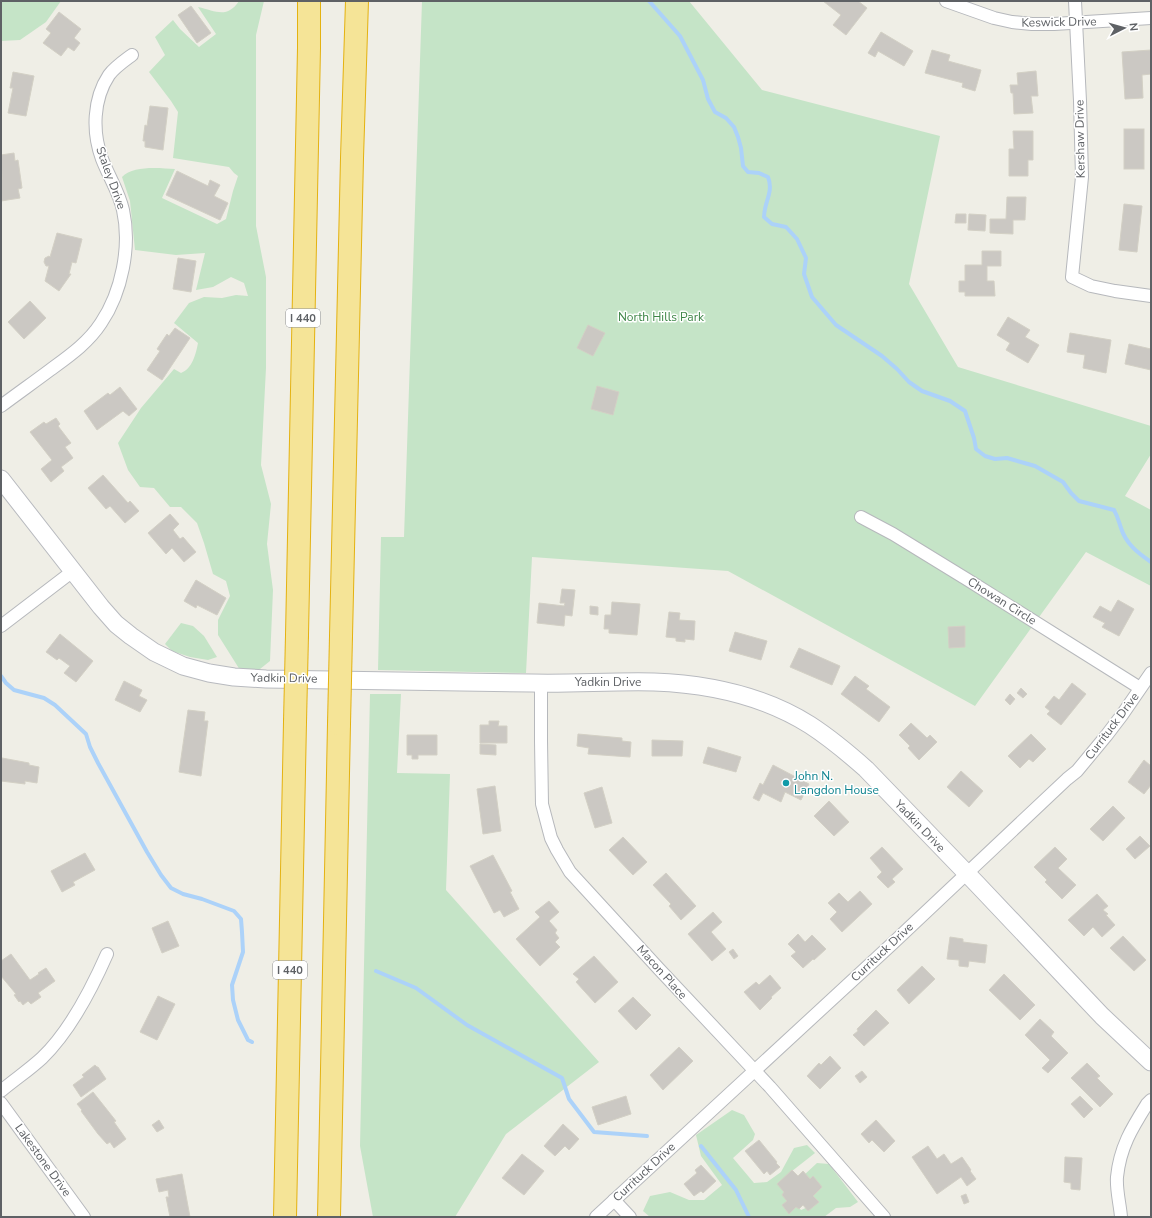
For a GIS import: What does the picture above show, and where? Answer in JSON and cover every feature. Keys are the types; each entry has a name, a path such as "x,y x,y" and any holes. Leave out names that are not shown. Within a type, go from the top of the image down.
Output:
{"highway":[{"name":"I 440","path":"285,1217 309,64 309,1"},
{"path":"329,1217 352,150 357,1"}],"street":[{"name":"Keswick Drive","path":"946,1 979,13 1012,22 1032,24 1151,18"},
{"name":"Kershaw Drive","path":"1075,1 1082,176 1072,277 1091,286 1151,296"},
{"name":"Staley Drive","path":"1,406 75,352 90,339 102,323 120,284 124,265 125,246 123,211 119,195 102,160 97,140 95,121 97,103 102,88 110,74 132,55"},
{"name":"Yadkin Drive","path":"1,479 116,624 154,652 184,666 209,673 234,677 266,679 541,683 651,682 686,685 734,693 770,705 787,713 814,727 850,754 866,769 1102,1016 1151,1062"},
{"name":"Chowan Circle","path":"861,517 893,534 962,576 1140,688"},
{"path":"1,626 73,571"},
{"name":"Currituck Drive","path":"596,1217 893,943 966,873 1077,772 1122,715 1151,673"},
{"name":"Macon Place","path":"541,683 542,804 551,838 556,850 570,872 754,1070 884,1217"},
{"path":"1,1091 42,1058 60,1037 95,981 107,954"},
{"path":"1121,1217 1117,1178 1120,1159 1128,1136 1147,1104 1151,1100"},
{"name":"Lakestone Drive","path":"1,1103 84,1217"},
{"path":"614,1200 630,1217"}],"green space":[{"path":"1,1 61,1 46,22 20,40 1,41"},
{"path":"239,1 264,1 256,35 256,226 266,277 266,368 261,465 271,504 267,544 273,590 270,661 260,669 240,670 218,635 218,620 230,596 226,581 213,574 197,523 181,507 170,507 154,488 140,487 128,470 118,443 141,408 174,369 181,373 191,365 198,343 174,323 189,303 204,297 222,298 236,295 248,296 244,283 231,277 213,287 196,290 205,253 176,255 135,250 130,201 122,177 127,173 140,169 175,169 162,198 217,224 226,219 238,176 229,167 173,158 178,112 149,72 165,55 155,37 173,20 180,29 199,47 216,34 198,7 216,12 226,12 235,7"},
{"name":"North Hills Park","path":"422,1 689,1 762,90 940,136 909,284 958,367 1151,426 1151,454 1125,496 1151,510 1151,586 1086,552 975,706 728,571 532,557 526,673 378,670 381,537 404,537"},
{"path":"181,623 193,626 204,636 217,657 208,660 190,657 172,651 165,644"},
{"path":"370,694 401,694 397,773 450,774 446,890 599,1062 506,1134 455,1217 373,1217 360,1146"},
{"path":"732,1110 744,1115 755,1134 753,1140 733,1158 754,1183 767,1182 781,1172 794,1148 807,1145 815,1153 787,1175 783,1187 801,1210 817,1203 803,1176 817,1163 829,1164 858,1202 850,1207 836,1208 824,1217 650,1217 643,1211 650,1196 670,1192 689,1200 704,1200 722,1185 701,1156 696,1135"}],"building":[{"path":"823,1 858,1 867,8 846,35 833,25 841,15"},
{"path":"191,6 211,33 197,43 178,15"},
{"path":"59,12 81,29 74,38 80,43 74,51 68,47 61,56 43,43 51,33 46,29"},
{"path":"881,32 913,51 904,66 878,51 875,57 868,53"},
{"path":"932,50 950,55 948,61 981,70 975,91 962,87 963,83 925,73"},
{"path":"1151,50 1151,74 1142,75 1143,98 1125,99 1122,52"},
{"path":"1036,71 1038,96 1031,96 1033,113 1014,114 1013,93 1011,93 1010,85 1018,85 1017,73"},
{"path":"13,72 34,76 26,116 8,113 13,88 10,88"},
{"path":"150,106 168,108 163,150 145,147 145,141 143,141"},
{"path":"1124,129 1144,129 1144,169 1124,169"},
{"path":"1013,131 1033,131 1033,160 1028,160 1028,176 1009,176 1009,149 1014,149"},
{"path":"14,153 15,161 18,160 22,188 18,189 20,198 1,201 1,155"},
{"path":"177,171 208,186 210,180 220,185 214,196 228,203 220,220 166,195"},
{"path":"1007,197 1026,197 1025,220 1013,220 1013,234 990,233 990,219 1006,219"},
{"path":"1124,204 1142,206 1137,252 1119,250"},
{"path":"956,214 966,214 966,223 955,223"},
{"path":"969,214 986,215 985,231 968,230"},
{"path":"57,233 82,239 76,263 72,262 69,274 71,274 59,291 45,281 49,266 46,266 44,262 45,258 50,257"},
{"path":"982,251 1001,251 1001,266 987,266 987,281 994,281 995,296 965,296 965,292 959,292 959,281 965,281 965,265 982,265"},
{"path":"178,258 196,261 191,292 173,289"},
{"path":"30,301 46,318 24,339 8,322"},
{"path":"1008,317 1030,330 1025,337 1039,345 1028,363 1006,350 1010,343 997,335"},
{"path":"588,325 605,333 593,356 577,348"},
{"path":"175,328 190,338 162,380 147,370 160,351 157,349 167,334 169,336"},
{"path":"1070,333 1111,340 1106,373 1083,368 1085,355 1067,352"},
{"path":"1129,344 1151,349 1151,370 1125,364"},
{"path":"597,386 619,392 613,415 591,409"},
{"path":"120,387 137,409 129,416 123,411 97,430 84,411 108,393 110,395"},
{"path":"56,418 60,424 58,426 71,443 65,447 73,458 61,467 64,471 51,482 41,469 52,460 30,432 44,422 46,424"},
{"path":"103,475 128,503 130,501 139,511 125,523 110,506 106,509 88,488"},
{"path":"170,514 179,524 173,530 180,539 183,537 196,552 184,562 172,548 166,554 148,533"},
{"path":"196,580 226,598 217,615 197,605 196,608 184,601"},
{"path":"562,589 575,590 572,616 565,615 564,626 537,623 539,603 564,606 565,603 560,603"},
{"path":"1118,600 1134,609 1119,636 1102,627 1105,623 1093,617 1100,606 1111,612"},
{"path":"612,602 640,604 637,635 609,633 609,629 604,629 605,615 611,615"},
{"path":"590,606 598,607 598,615 590,614"},
{"path":"669,612 680,613 679,620 695,621 694,640 685,639 685,642 676,641 676,638 666,637"},
{"path":"965,626 965,647 949,648 948,627"},
{"path":"735,632 767,641 761,660 729,651"},
{"path":"60,634 93,661 76,682 64,673 70,666 59,658 57,660 46,652"},
{"path":"799,648 840,666 832,685 790,667"},
{"path":"855,676 869,686 866,689 890,707 879,722 841,694"},
{"path":"124,681 142,690 139,696 147,700 140,712 115,700"},
{"path":"1072,683 1086,694 1061,725 1047,714 1050,711 1045,707 1054,696 1059,700"},
{"path":"1021,688 1027,694 1023,698 1017,693"},
{"path":"1010,694 1015,699 1010,705 1005,700"},
{"path":"188,710 205,712 204,721 208,721 201,776 179,772"},
{"path":"489,721 499,721 498,726 507,726 507,743 480,743 480,725 489,725"},
{"path":"911,723 927,738 930,735 937,742 919,760 908,748 910,746 899,735"},
{"path":"578,734 622,738 622,741 631,742 630,757 588,754 589,748 577,746"},
{"path":"1031,734 1046,749 1033,762 1029,759 1020,768 1008,756"},
{"path":"407,735 437,735 437,755 418,755 418,759 412,759 412,755 407,755"},
{"path":"652,740 683,741 682,756 652,756"},
{"path":"480,744 496,745 496,755 480,754"},
{"path":"708,747 741,757 736,772 703,763"},
{"path":"2,758 29,763 29,765 39,767 37,783 25,781 25,784 1,781"},
{"path":"1144,760 1151,766 1151,785 1144,794 1128,782"},
{"name":"John N. Langdon House","path":"773,765 809,784 801,800 785,792 781,802 763,793 759,801 753,798 760,783 763,785"},
{"path":"961,771 983,791 969,807 947,787"},
{"path":"495,786 501,831 483,834 477,789"},
{"path":"602,787 612,823 595,828 584,793"},
{"path":"829,801 849,822 834,836 814,816"},
{"path":"1113,806 1125,818 1103,841 1090,829"},
{"path":"1140,836 1150,846 1135,859 1126,849"},
{"path":"623,837 647,862 633,875 609,850"},
{"path":"882,847 903,869 892,879 895,882 888,888 877,877 882,872 870,858"},
{"path":"1055,847 1067,859 1058,868 1076,885 1062,899 1045,882 1047,880 1034,867"},
{"path":"85,853 95,870 73,882 75,885 62,892 51,871"},
{"path":"493,855 512,891 510,892 519,909 504,917 500,910 494,913 470,866"},
{"path":"666,873 696,906 681,920 669,906 671,904 653,885"},
{"path":"860,891 872,904 842,932 830,919 837,912 828,903 839,893 848,902"},
{"path":"1097,894 1108,906 1103,910 1108,914 1106,915 1115,925 1102,937 1093,927 1084,936 1068,920"},
{"path":"549,901 559,912 549,921 557,930 555,933 559,938 555,942 560,947 540,966 516,939 540,917 535,912"},
{"path":"713,912 722,922 711,932 726,949 712,961 688,934"},
{"path":"168,921 179,946 162,953 152,928"},
{"path":"798,934 805,942 812,935 826,949 803,968 791,956 796,952 788,944"},
{"path":"1123,936 1146,960 1134,971 1110,948"},
{"path":"950,937 963,939 963,942 987,945 985,963 969,961 968,967 959,966 959,960 947,959"},
{"path":"733,949 738,956 734,959 729,952"},
{"path":"11,954 30,980 46,968 55,981 38,993 41,997 31,1004 28,1001 23,1005 20,1001 19,1002 14,995 16,994 1,976 1,961"},
{"path":"594,956 618,982 595,1003 576,982 579,979 573,974"},
{"path":"922,966 935,979 909,1004 897,990"},
{"path":"1004,974 1035,1005 1020,1020 989,990"},
{"path":"770,975 781,988 760,1010 744,992 756,982 759,985"},
{"path":"158,996 175,1004 157,1040 140,1032"},
{"path":"633,997 651,1015 636,1030 618,1011"},
{"path":"876,1010 889,1023 864,1046 853,1035"},
{"path":"1040,1019 1054,1032 1051,1036 1068,1053 1048,1073 1042,1068 1050,1060 1025,1035"},
{"path":"679,1047 693,1061 663,1090 650,1075"},
{"path":"830,1056 841,1068 820,1089 807,1076 819,1063 821,1065"},
{"path":"1087,1063 1100,1076 1097,1078 1113,1094 1100,1107 1071,1078"},
{"path":"95,1065 106,1079 81,1097 73,1085 84,1077 82,1075"},
{"path":"862,1071 867,1077 860,1083 855,1076"},
{"path":"93,1092 116,1121 114,1122 126,1139 114,1148 110,1142 107,1144 98,1134 77,1104"},
{"path":"626,1096 631,1114 598,1125 592,1107"},
{"path":"1080,1096 1093,1109 1084,1118 1071,1104"},
{"path":"159,1120 164,1128 157,1132 152,1125"},
{"path":"876,1120 895,1141 884,1152 872,1140 869,1143 861,1134"},
{"path":"563,1124 579,1139 569,1150 565,1146 555,1156 544,1146"},
{"path":"759,1140 780,1167 770,1175 767,1171 764,1174 745,1151"},
{"path":"928,1146 937,1159 944,1154 951,1164 962,1157 976,1179 967,1186 961,1177 937,1194 912,1157"},
{"path":"522,1154 544,1171 524,1195 502,1178"},
{"path":"1065,1157 1082,1158 1080,1190 1071,1189 1071,1183 1064,1182"},
{"path":"701,1165 716,1181 703,1193 701,1191 694,1196 684,1184 697,1173 695,1170"},
{"path":"792,1170 798,1176 803,1171 810,1179 813,1176 822,1187 813,1196 819,1202 808,1211 803,1205 799,1209 796,1207 789,1214 782,1205 787,1201 782,1195 784,1192 777,1184"},
{"path":"182,1174 190,1217 170,1217 166,1197 169,1197 168,1190 159,1192 156,1179"},
{"path":"966,1194 969,1202 964,1204 961,1196"}],"waterway":[{"path":"649,1 680,36 703,80 708,99 715,112 726,118 734,127 741,148 743,166 748,172 759,173 768,177 770,187 764,217 772,224 786,227 797,239 806,258 804,274 812,297 836,325 882,356 909,382 922,391 950,401 965,411 976,449 985,456 995,459 1007,458 1035,466 1063,482 1079,501 1114,510 1126,539 1137,552 1151,562"},
{"path":"1,676 14,690 44,698 55,705 86,734 90,747 98,763 147,852 171,888 183,894 202,899 234,911 241,919 243,952 232,985 233,1000 238,1020 248,1040 252,1042"},
{"path":"376,971 416,988 467,1025 562,1078 569,1099 594,1132 647,1136"},
{"path":"701,1146 736,1190 749,1217"}],"place":[{"name":"John N. Langdon House","path":"786,783"}]}
